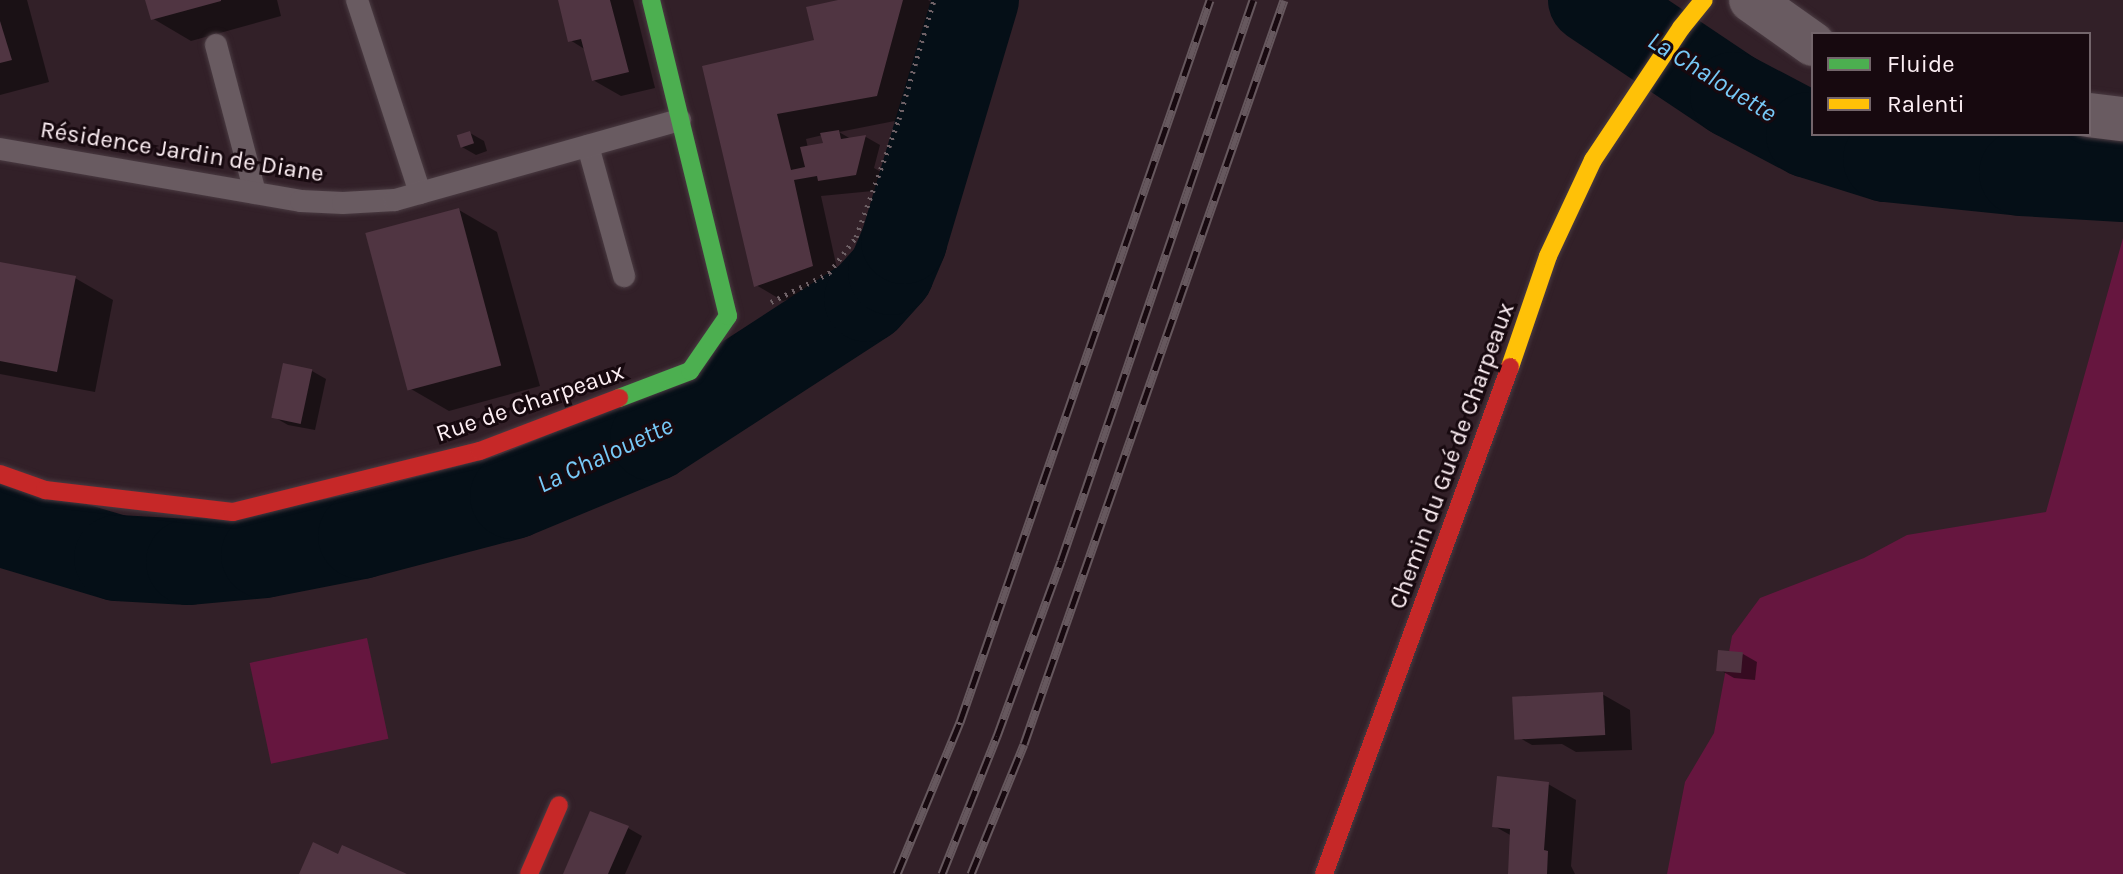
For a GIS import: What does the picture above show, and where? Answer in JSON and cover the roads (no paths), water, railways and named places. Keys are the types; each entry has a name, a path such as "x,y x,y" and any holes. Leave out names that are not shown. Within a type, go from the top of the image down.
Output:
{"street":[{"path":"651,0 680,120"},
{"name":"Chemin du Gué de Charpeaux","path":"1324,874 1470,481 1548,256 1593,160 1681,28 1704,0"},
{"path":"1751,0 1811,43"},
{"path":"2091,115 2123,119"},
{"name":"Rue de Charpeaux","path":"0,474 45,490 233,512 480,451 690,371 728,316 680,120"},
{"path":"529,874 559,805"}],"lane":[{"path":"357,0 420,193"},
{"path":"216,45 255,193"},
{"name":"Résidence Jardin de Diane","path":"0,149 255,193 343,203 395,200 680,120"},
{"path":"588,146 624,276"}],"waterway":[{"name":"La Chalouette","path":"0,523 117,558 189,562 264,555 361,536 513,496 653,438 867,299 891,272 904,241 976,0"},
{"name":"La Chalouette","path":"1591,0 1733,95 1811,136"},
{"name":"La Chalouette","path":"1812,136 1886,159 2022,173 2123,179"}],"railway":[{"path":"897,874 960,722 1210,0"},
{"path":"942,874 1061,561 1253,0"},
{"path":"971,874 1024,744 1284,0"}]}
